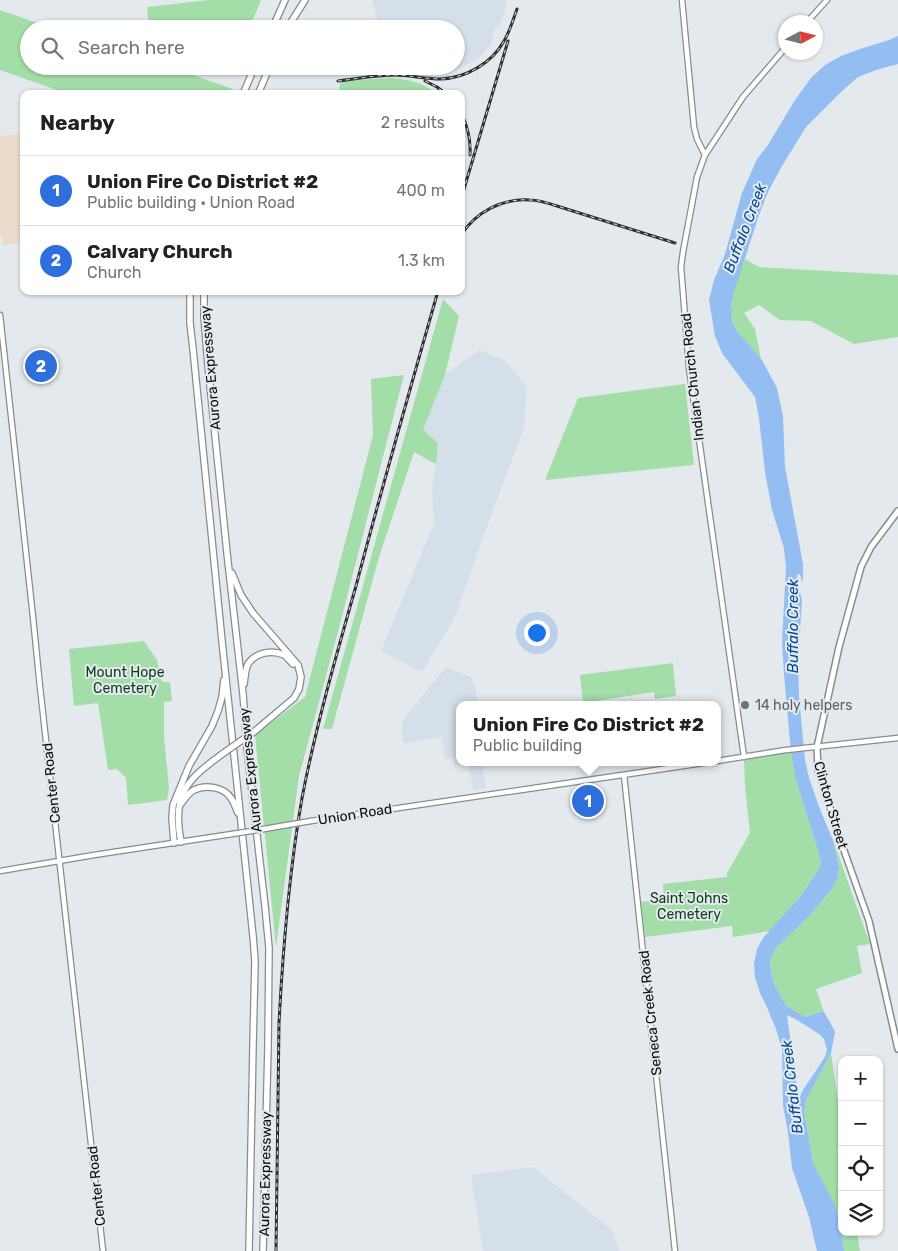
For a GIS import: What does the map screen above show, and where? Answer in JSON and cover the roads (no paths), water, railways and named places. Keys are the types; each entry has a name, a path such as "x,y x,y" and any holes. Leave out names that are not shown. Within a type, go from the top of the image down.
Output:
{"highway":[{"path":"276,20 285,0"},
{"path":"291,20 300,0"},
{"path":"292,20 305,0"},
{"path":"244,90 250,75"},
{"path":"260,90 266,75"},
{"name":"Aurora Expressway","path":"190,295 190,323 254,936 249,1251"},
{"name":"Aurora Expressway","path":"204,295 206,340 227,553 269,948 263,1251"},
{"path":"178,790 200,768 294,698 299,689 301,677 298,665 253,613 241,595 227,553"},
{"path":"243,694 246,670 252,659 260,654 269,652 285,656 297,671 298,684 292,696 254,729"},
{"path":"178,842 172,818 173,805 178,790 218,711 222,697 225,666"},
{"path":"178,842 181,796 198,774 225,750"},
{"path":"179,806 195,789 212,787 227,793 241,820"}],"main road":[{"path":"682,0 694,127 697,139 705,155"},
{"path":"813,15 826,0"},
{"name":"Indian Church Road","path":"744,757 690,377 681,266 697,177 705,155 743,97 778,56"},
{"name":"Center Road","path":"0,315 103,1251"},
{"name":"Clinton Street","path":"898,511 871,547 862,567 839,647 814,747 818,770 869,921 898,1049"},
{"path":"721,760 786,750 898,738"},
{"name":"Union Road","path":"0,871 264,828 684,766"},
{"name":"Seneca Creek Road","path":"624,775 675,1251"}],"water":[{"name":"Buffalo Creek","path":"898,36 898,64 858,77 806,127 768,192 731,305 732,321 737,331 762,360 777,388 783,416 785,467 803,564 802,582 800,574 797,575 802,600 798,658 799,697 805,760 809,778 833,840 839,868 838,877 832,889 810,915 775,949 770,961 774,984 786,1006 806,1017 824,1012 835,1032 831,1053 806,1100 804,1114 813,1163 834,1203 838,1218 838,1236 842,1236 844,1251 817,1251 809,1217 792,1168 783,1106 782,1049 776,1029 760,993 755,977 754,964 757,949 763,938 799,898 818,871 821,862 795,777 790,742 782,642 786,567 784,548 772,510 765,472 755,397 722,353 715,336 709,300 714,280 725,254 742,193 757,159 811,78 825,65 841,56","holes":["787,1015 824,1039 827,1050 825,1057 799,1099"]}],"railway":[{"path":"465,74 477,68 499,49 508,33 517,9"},
{"path":"465,186 508,41"},
{"path":"338,81 395,75"},
{"path":"395,75 441,79 462,75"},
{"path":"425,81 441,90"},
{"path":"465,121 470,144 470,155"},
{"path":"465,230 482,213 491,208 510,201 530,200 547,203 675,243"},
{"path":"276,1251 279,1023 290,882 297,826 314,744 334,665 437,295"}],"place":[{"name":"Calvary Church","path":"41,366"},
{"name":"14 holy helpers","path":"745,705"},
{"name":"Union Fire Co District #2","path":"588,801"}],"park label":[{"name":"Mount Hope Cemetery","path":"125,680"},
{"name":"Saint Johns Cemetery","path":"689,906"}]}
